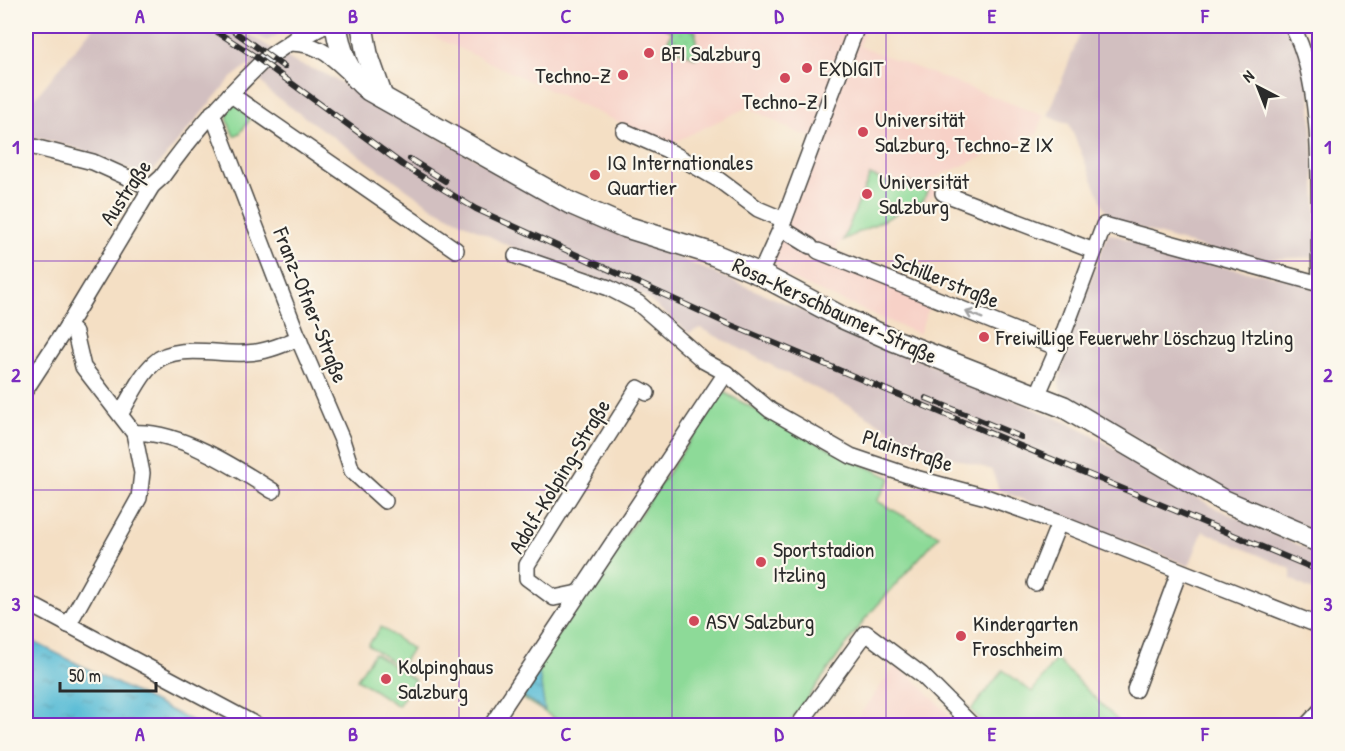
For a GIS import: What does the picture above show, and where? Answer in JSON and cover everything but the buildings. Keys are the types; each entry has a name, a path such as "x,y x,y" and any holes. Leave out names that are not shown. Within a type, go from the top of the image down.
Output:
{"main road":[{"path":"336,26 342,52 354,78"},
{"name":"Rosa-Kerschbaumer-Straße","path":"348,26 361,74 382,97"},
{"path":"362,26 368,54 382,97"},
{"name":"Rosa-Kerschbaumer-Straße","path":"354,78 382,97 570,203 615,223 710,253 760,274 883,336 1037,396 1096,424 1222,500 1319,542"}],"street":[{"name":"Austraße","path":"26,388 67,326 152,186 162,177 212,113 230,94 263,62 307,26"},
{"name":"Austraße","path":"289,43 324,26"},
{"path":"760,274 783,224 857,26"},
{"path":"1037,396 1058,348 1104,225 1320,284 1316,124 1309,71 1292,26"},
{"name":"Rosa-Kerschbaumer-Straße","path":"289,43 311,44 322,50 354,78"},
{"path":"230,94 456,250"},
{"name":"Franz-Ofner-Straße","path":"212,113 299,338 342,440 352,471 386,501"},
{"name":"Schillerstraße","path":"624,131 667,150 719,180 758,209 783,224 814,249 1058,348"},
{"path":"26,145 93,162 142,184 152,186"},
{"path":"943,193 1094,251"},
{"name":"Plainstraße","path":"516,256 609,288 638,303 704,361 726,373 770,410 851,456 919,480 986,497 1320,626"},
{"path":"67,326 75,333 83,367 121,413 134,433 142,473 139,498 68,625"},
{"path":"121,413 144,375 156,361 171,353 186,351 247,353 278,347 299,338"},
{"path":"491,726 726,373"},
{"name":"Adolf-Kolping-Straße","path":"578,593 554,598 527,578 527,565 638,388 647,393"},
{"path":"134,433 151,432 225,460 273,491"},
{"path":"1035,584 1059,524"},
{"path":"1135,690 1179,572"},
{"path":"26,602 258,726"},
{"path":"798,726 866,633 922,675 973,726"},
{"path":"1306,726 1320,711"}],"shaded area":[{"path":"94,26 235,26 296,63 323,73 575,214 1080,428 1213,507 1319,554 1319,594 1291,579 1291,569 1203,531 1189,566 999,490 992,470 919,447 852,407 700,328 689,333 643,295 533,258 434,208 269,92 259,78 263,73 248,65 231,78 154,170 139,173 75,148 26,135 26,109"},
{"path":"239,26 291,26 267,41"},
{"path":"411,26 866,26 859,46 1044,116 1037,134 929,180 943,187 926,200 839,243 835,252 934,293 919,334 768,269 822,141 796,132 748,107 668,145"},
{"path":"1083,26 1292,26 1309,71 1319,257 1242,260 1109,219 1069,124 1048,116"},
{"path":"1108,233 1207,264 1319,284 1319,533 1238,502 1061,391 1059,384 1070,335"},
{"path":"896,665 913,678 959,725 852,725"}],"green space":[{"path":"660,26 688,26 687,28 696,31 696,58 666,45 672,31"},
{"path":"235,102 253,115 240,133 234,136 227,118"},
{"path":"870,175 902,188 905,181 928,189 923,201 843,240"},
{"name":"Sportstadion Itzling","path":"723,392 808,438 891,478 877,501 939,536 865,619 788,725 565,725 517,695"},
{"name":"Kolpinghaus Salzburg","path":"381,627 412,649 400,667 368,645"},
{"name":"Kolpinghaus Salzburg","path":"374,653 415,680 398,706 357,679"},
{"path":"1056,659 1122,725 986,725 971,710 1003,670 1032,692"}],"water":[{"path":"26,638 200,725 26,725"},
{"path":"538,665 545,711 519,693"}],"railway":[{"path":"208,26 253,55 403,165 476,209 726,323 1320,571"},
{"path":"227,26 284,67"},
{"path":"410,159 445,181"},
{"path":"926,398 1021,437"}],"place":[{"name":"BFI Salzburg","path":"649,53"},
{"name":"EXDIGIT","path":"807,68"},
{"name":"Techno-Z","path":"623,75"},
{"name":"Techno-Z I","path":"785,78"},
{"name":"Universität Salzburg, Techno-Z IX","path":"863,132"},
{"name":"IQ Internationales Quartier","path":"595,175"},
{"name":"Universität Salzburg","path":"867,194"},
{"name":"Freiwillige Feuerwehr Löschzug Itzling","path":"984,337"},
{"name":"Sportstadion Itzling","path":"761,562"},
{"name":"ASV Salzburg","path":"694,621"},
{"name":"Kindergarten Froschheim","path":"961,636"},
{"name":"Kolpinghaus Salzburg","path":"386,679"}]}
